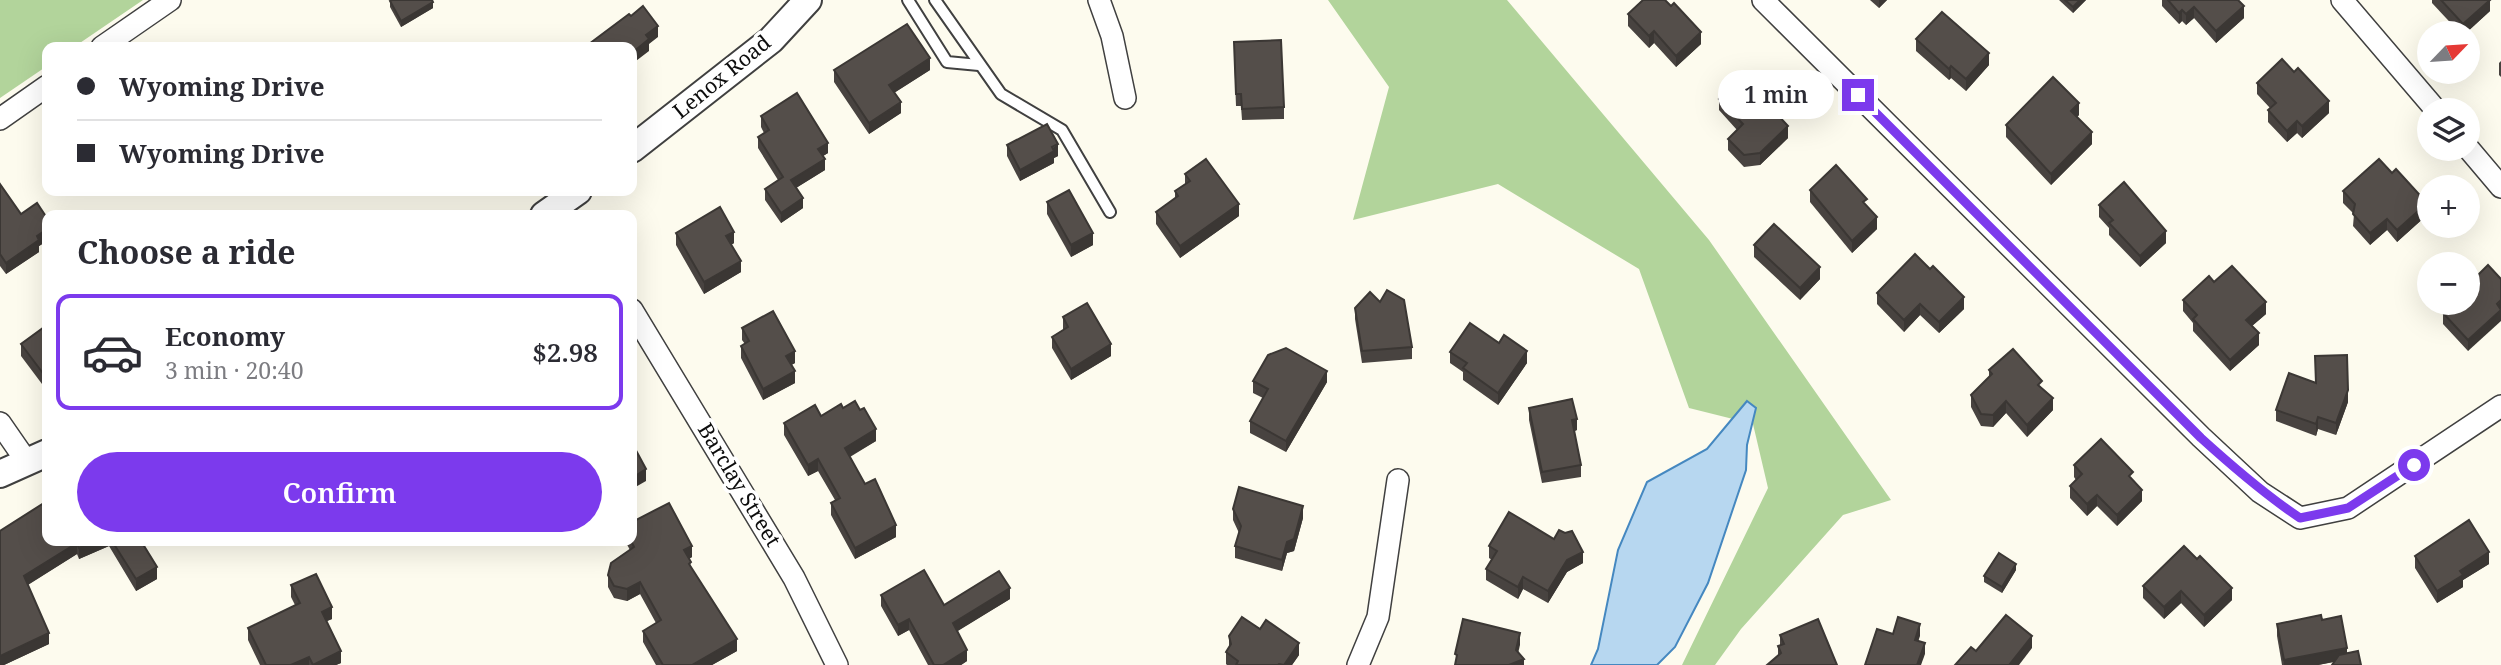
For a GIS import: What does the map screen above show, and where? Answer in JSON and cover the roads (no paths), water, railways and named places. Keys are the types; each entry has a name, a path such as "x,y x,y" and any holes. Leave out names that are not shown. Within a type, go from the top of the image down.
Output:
{"street":[{"path":"109,42 170,0"},
{"name":"Lenox Road","path":"637,145 771,40 808,0"},
{"path":"1099,0 1112,36 1125,98"},
{"path":"1763,0 2201,438 2260,492 2300,518 2348,508 2501,407"},
{"path":"2342,0 2426,98"},
{"path":"0,119 42,90"},
{"path":"2479,161 2501,187"},
{"name":"Barclay Street","path":"637,318 787,566 837,665"},
{"path":"0,424 37,458 0,474"},
{"path":"1358,665 1378,617 1398,480"}],"lane":[{"path":"935,0 1001,93 1062,130 1110,212"},
{"path":"909,1 947,62 979,65"}],"water":[{"path":"1747,401 1756,408 1747,445 1746,470 1708,583 1675,647 1657,665 1591,665 1598,649 1618,550 1647,482 1707,449"}]}
